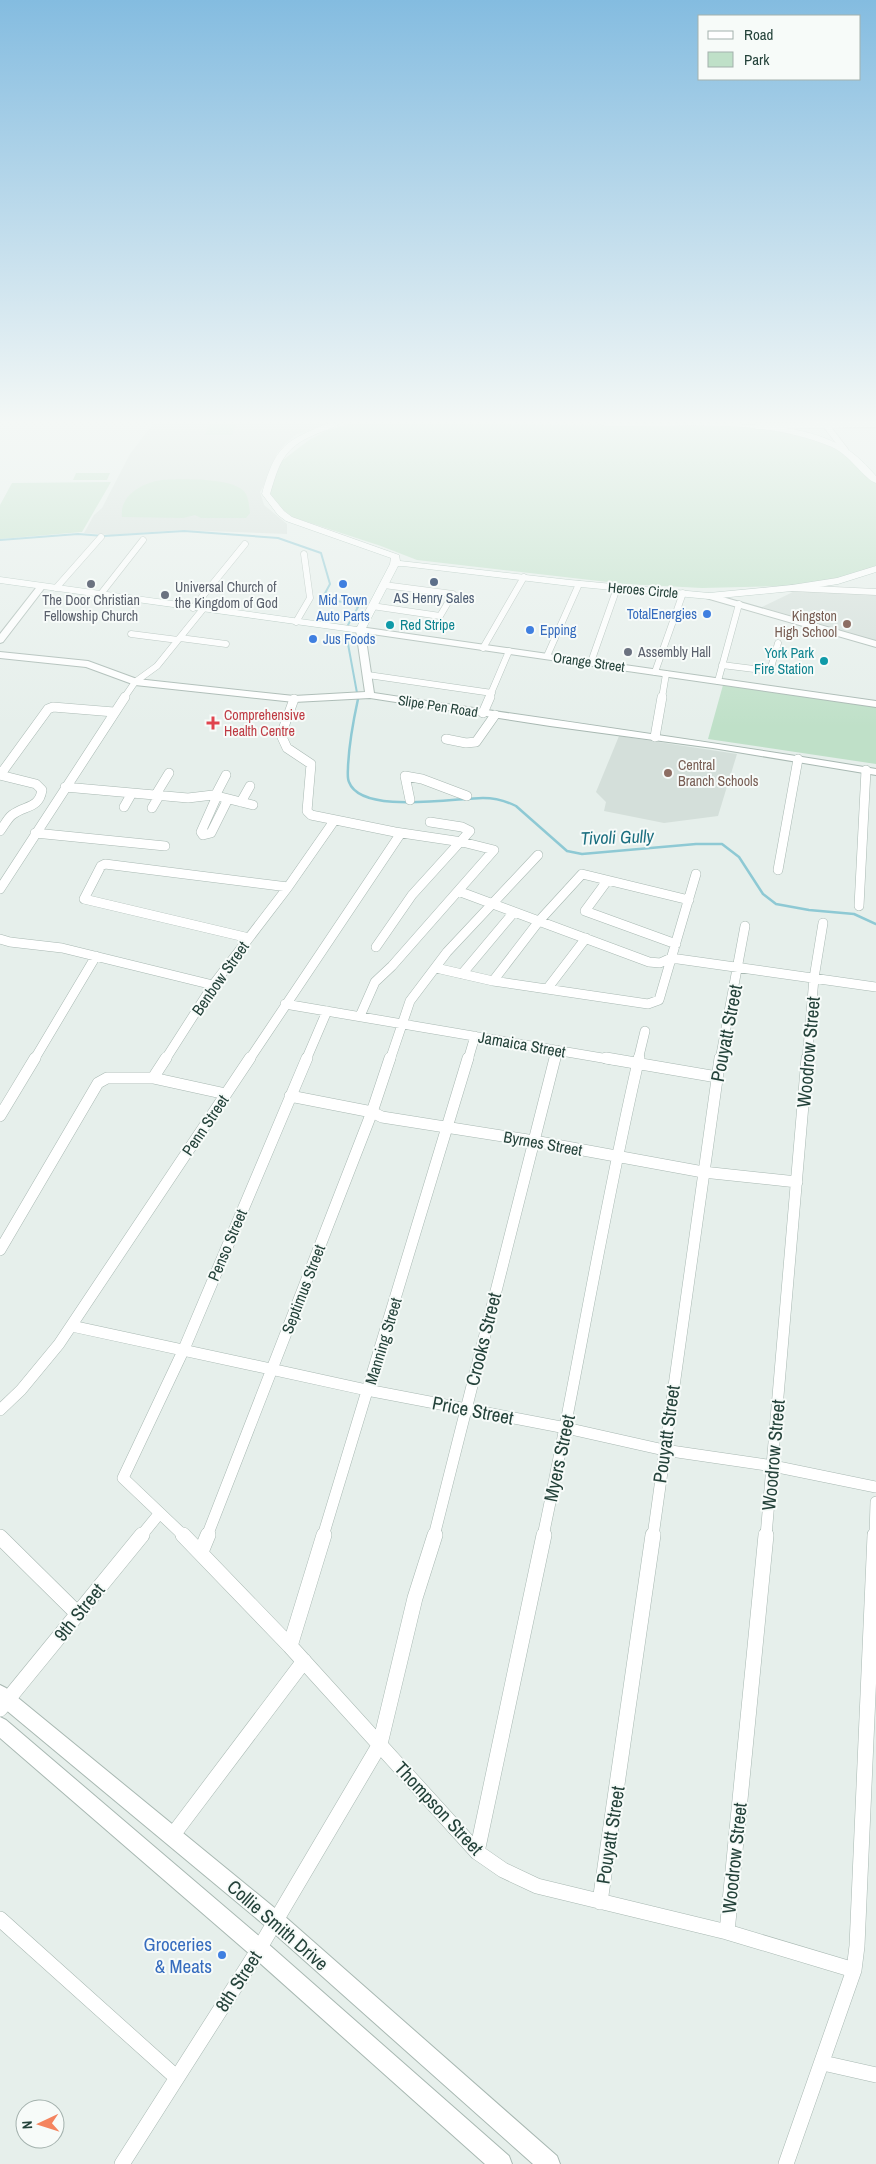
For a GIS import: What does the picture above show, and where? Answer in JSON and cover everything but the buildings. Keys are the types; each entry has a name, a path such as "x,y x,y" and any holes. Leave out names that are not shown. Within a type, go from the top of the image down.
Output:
{"main road":[{"path":"0,580 360,630 396,560 307,525"},
{"name":"Heroes Circle","path":"396,560 409,564 524,578 709,596 792,588 838,581 876,569"}],"street":[{"path":"56,588 101,537"},
{"path":"100,595 143,540"},
{"path":"0,889 135,682 155,668 179,639 244,544"},
{"path":"296,622 310,598 304,554"},
{"path":"484,648 524,578"},
{"path":"372,606 440,616 453,594 384,584"},
{"path":"547,656 579,584"},
{"path":"0,640 42,586"},
{"path":"591,662 617,588"},
{"path":"792,588 876,592"},
{"path":"655,672 683,593"},
{"path":"709,596 876,644"},
{"path":"718,681 739,604"},
{"path":"360,630 370,695"},
{"name":"Orange Street","path":"360,630 876,704"},
{"path":"131,634 226,644"},
{"path":"722,665 770,670 778,643"},
{"path":"483,713 509,651"},
{"name":"Slipe Pen Road","path":"0,654 88,664 135,682 294,699 370,695 871,771"},
{"path":"654,737 666,674"},
{"path":"368,675 492,693"},
{"path":"294,699 282,735 287,748 311,764 309,814 314,817 334,821 462,842 494,850 392,966 375,982 360,1016"},
{"path":"0,831 14,814 32,807 40,800 42,790 36,784 0,775 48,709 52,707 114,712"},
{"path":"446,738 466,743 476,742 495,715"},
{"path":"778,870 798,759"},
{"path":"858,906 871,771"},
{"path":"152,808 169,773"},
{"path":"226,775 201,830 203,835 211,833 228,799"},
{"path":"410,800 405,776 422,779 467,796"},
{"path":"242,802 250,786"},
{"path":"65,787 188,798 216,796 253,805"},
{"path":"124,807 132,793"},
{"path":"40,800 56,801"},
{"path":"206,819 217,822"},
{"name":"Benbow Street","path":"153,1078 213,985 288,887 334,821"},
{"path":"376,947 412,895 462,842 469,829 430,822"},
{"path":"35,833 165,846"},
{"name":"Penn Street","path":"0,1410 34,1378 72,1326 400,833"},
{"name":"Septimus Street","path":"201,1552 372,1112 410,1001 420,984 436,968 447,952 538,855"},
{"path":"249,938 86,901 84,898 101,866 105,864 288,887"},
{"path":"493,981 539,921 579,876 587,874 689,900"},
{"path":"436,968 493,981 547,990 652,1004 659,1000 696,874"},
{"path":"608,880 585,911 676,944"},
{"path":"458,891 649,962 660,963 671,958 876,987"},
{"path":"462,974 514,912"},
{"name":"Woodrow Street","path":"727,1932 773,1466 814,978 823,923"},
{"name":"Pouyatt Street","path":"600,1902 618,1788 716,1077 745,926"},
{"path":"547,990 586,938"},
{"path":"0,939 10,942 62,948 213,985"},
{"path":"0,1116 96,956"},
{"name":"Jamaica Street","path":"286,1004 716,1077"},
{"name":"Penso Street","path":"123,1478 184,1349 327,1011"},
{"name":"Myers Street","path":"477,1852 566,1428 616,1156 636,1063 645,1031"},
{"name":"Manning Street","path":"290,1646 476,1036"},
{"name":"Crooks Street","path":"380,1744 416,1598 436,1531 465,1408 557,1050"},
{"path":"0,1250 98,1083 107,1078 153,1078 226,1094"},
{"name":"Byrnes Street","path":"290,1096 372,1112 382,1117 534,1141 703,1172 797,1182"},
{"name":"Price Street","path":"72,1326 367,1390 566,1428 664,1450 773,1466 876,1487"},
{"name":"Thompson Street","path":"123,1478 158,1514 201,1552 290,1646 477,1852 503,1870 537,1886 727,1932 854,1970"},
{"path":"786,2164 823,2063 854,1970 857,1946 876,1502"},
{"name":"9th Street","path":"2,1702 78,1614 158,1514"},
{"path":"0,1537 78,1614"},
{"path":"172,1836 304,1661"},
{"name":"Collie Smith Drive","path":"2,1702 172,1836 275,1921 549,2164"},
{"name":"Collie Smith Drive","path":"0,1726 259,1949 501,2164"},
{"name":"8th Street","path":"122,2164 259,1949 380,1744"},
{"path":"0,1919 176,2077"},
{"path":"823,2063 876,2075"}],"shaded area":[{"path":"88,525 287,525 287,534 178,530 112,535 84,533"},
{"name":"Kingston High School","path":"795,591 876,594 876,641 760,608"},
{"name":"Central Branch Schools","path":"619,736 737,754 718,816 664,823 604,811 606,802 596,792"}],"green space":[{"path":"0,525 86,525 82,532 0,539"},
{"path":"317,525 876,525 876,566 835,579 785,586 702,588 625,584 417,560"},
{"path":"723,685 876,707 876,764 708,739"}],"waterway":[{"name":"Tivoli Gully","path":"0,540 78,534 104,536 184,531 278,538 321,553 330,584 323,597 324,599 349,603 358,607 348,625"},
{"name":"Tivoli Gully","path":"346,633 357,693"},
{"name":"Tivoli Gully","path":"358,699 350,741 348,779 357,792 371,798 389,802 431,802 483,798 500,800 516,806 567,851 582,854 696,844 722,844 739,857 763,894 776,904 809,910 854,914 876,924"}],"place":[{"name":"AS Henry Sales","path":"434,582"},
{"name":"The Door Christian Fellowship Church","path":"91,584"},
{"name":"Mid Town Auto Parts","path":"343,584"},
{"name":"Universal Church of the Kingdom of God","path":"165,595"},
{"name":"TotalEnergies","path":"707,614"},
{"name":"Kingston High School","path":"847,624"},
{"name":"Red Stripe","path":"390,625"},
{"name":"Epping","path":"530,630"},
{"name":"Jus Foods","path":"313,639"},
{"name":"Assembly Hall","path":"628,652"},
{"name":"York Park Fire Station","path":"824,661"},
{"name":"Comprehensive Health Centre","path":"213,723"},
{"name":"Central Branch Schools","path":"668,773"},
{"name":"Groceries & Meats","path":"222,1955"}]}
